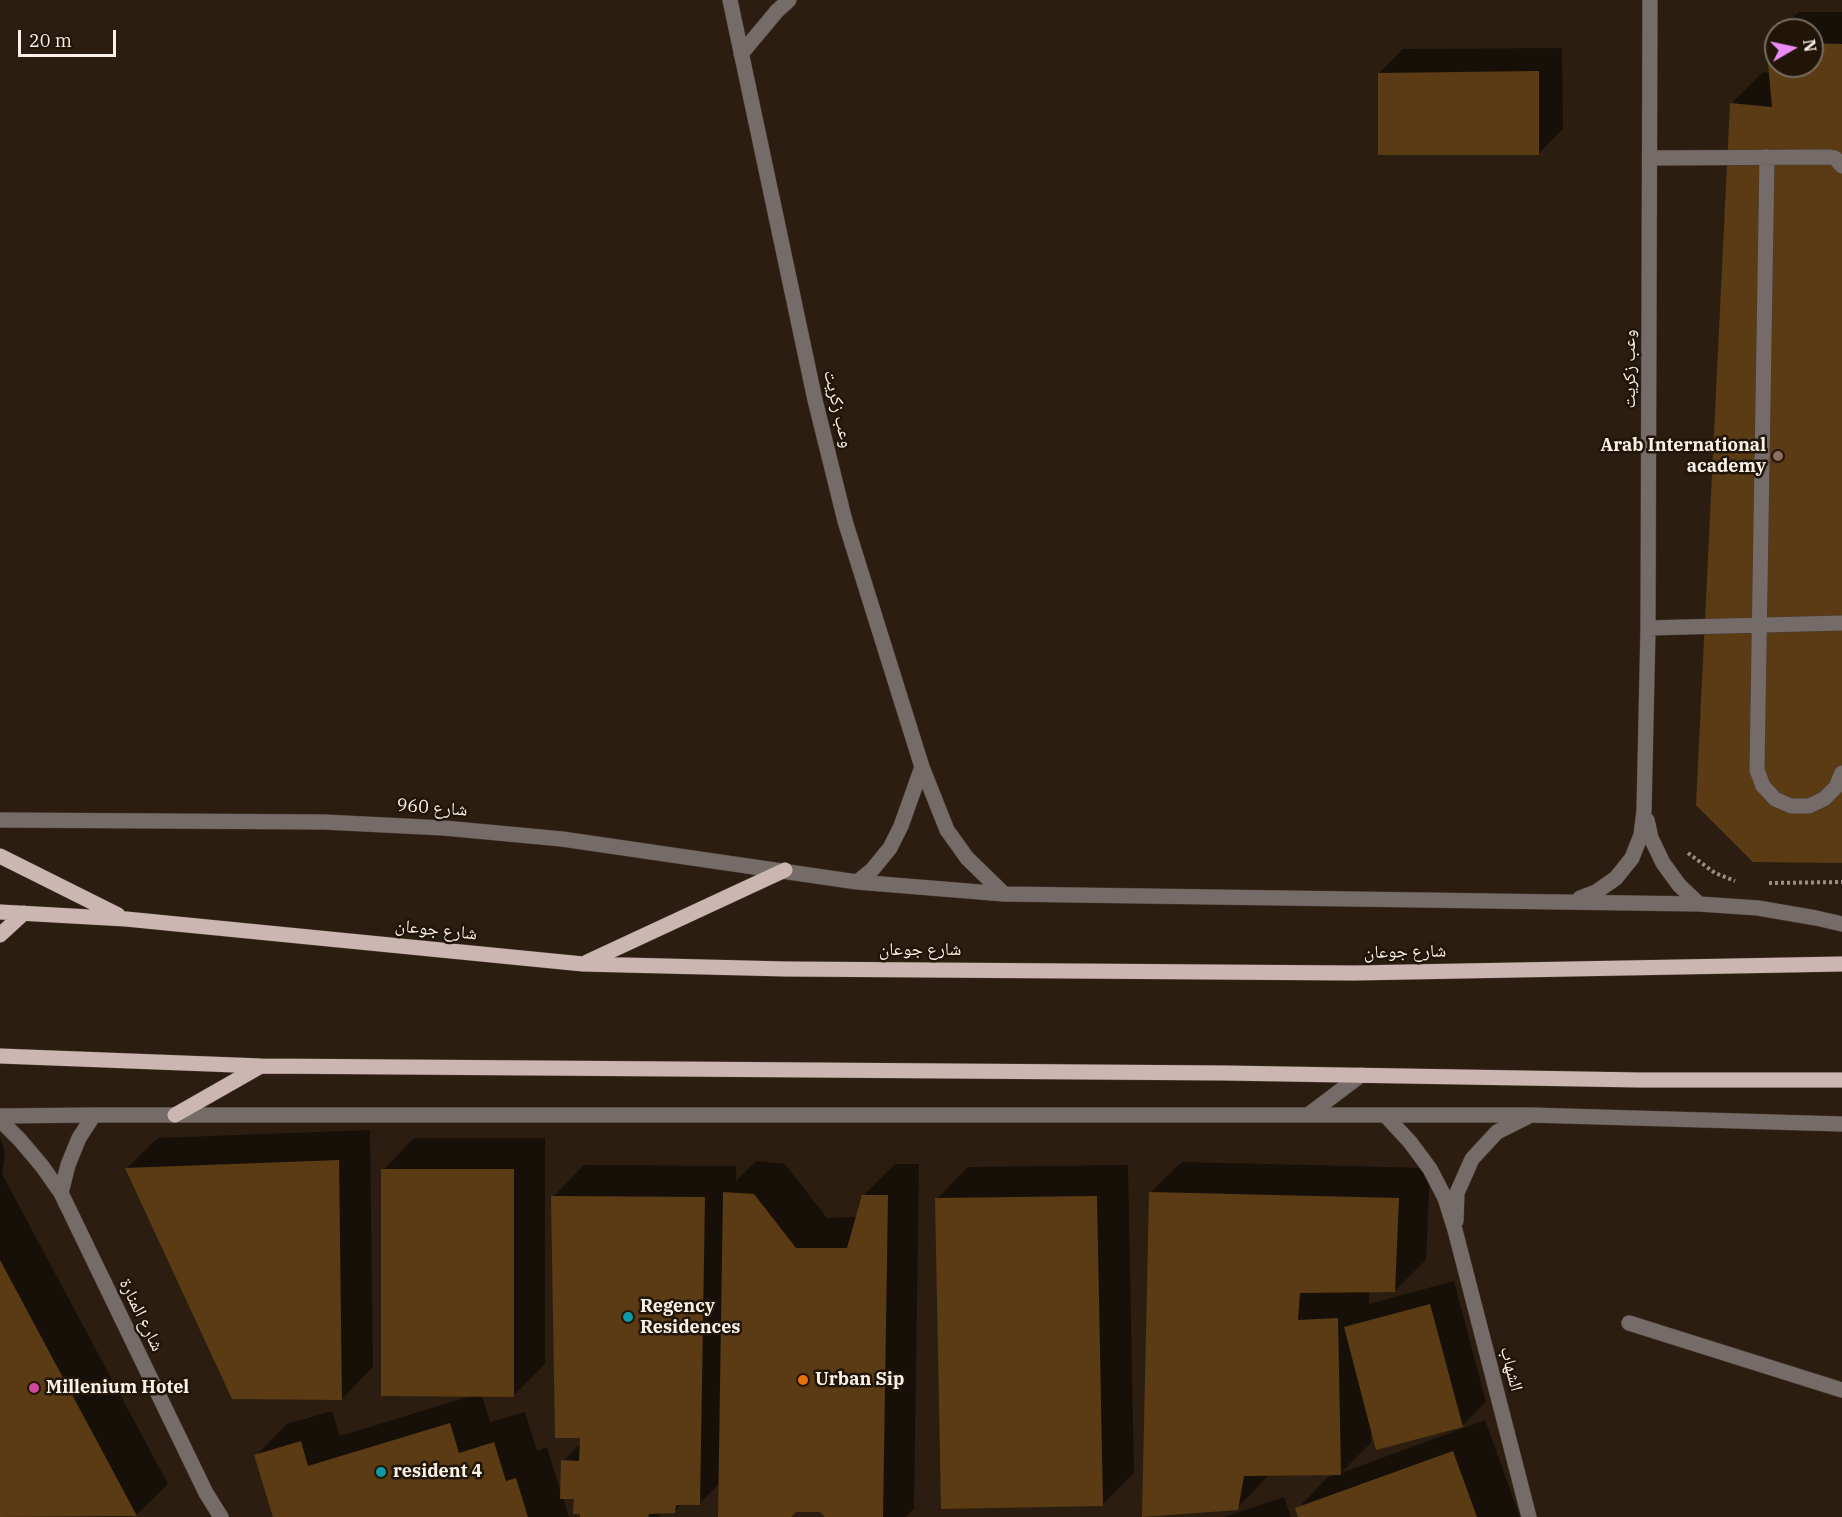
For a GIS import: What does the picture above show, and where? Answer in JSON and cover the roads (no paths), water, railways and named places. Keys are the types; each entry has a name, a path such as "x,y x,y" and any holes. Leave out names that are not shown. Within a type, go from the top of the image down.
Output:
{"main road":[{"path":"0,856 126,919"},
{"path":"583,964 785,870"},
{"name":"شارع جوعان","path":"0,912 126,919 583,964 786,969 1354,973 1842,964"},
{"path":"0,935 24,913"},
{"path":"0,1056 261,1066 1842,1080"},
{"path":"175,1115 261,1066"}],"street":[{"name":"وعب زكريت","path":"730,0 815,400 845,521 922,767 947,830 967,858 1004,894"},
{"path":"741,54 789,0"},
{"name":"وعب زكريت","path":"1573,901 1596,892 1616,878 1632,858 1641,835 1644,811 1648,628 1650,0"},
{"path":"1651,158 1830,157 1835,158 1842,166"},
{"path":"1767,158 1757,770 1763,786 1775,799 1791,806 1809,806 1824,799 1836,787 1842,773"},
{"path":"1648,628 1842,623"},
{"path":"857,882 872,870 890,848 901,826 922,767"},
{"name":"وعب زكريت","path":"1644,811 1651,838 1663,863 1679,885 1699,904"},
{"name":"شارع 960","path":"0,820 324,822 444,828 562,839 857,882"},
{"path":"857,882 1004,894 1699,904 1758,908 1842,924"},
{"path":"1308,1115 1361,1076"},
{"path":"61,1193 68,1165 79,1138 94,1115"},
{"path":"0,1118 94,1115 1530,1115 1842,1124"},
{"name":"الشهاب","path":"1385,1115 1410,1142 1430,1169 1445,1198 1529,1517"},
{"name":"الشهاب","path":"1455,1230 1457,1193 1472,1159 1497,1132 1530,1115"},
{"name":"شارع المنارة","path":"0,1118 27,1148 61,1193 206,1493 220,1517"},
{"path":"1629,1323 1842,1390"}],"place":[{"name":"Arab International academy","path":"1778,456"},
{"name":"Regency Residences","path":"628,1317"},
{"name":"Urban Sip","path":"803,1380"},
{"name":"Millenium Hotel","path":"34,1388"},
{"name":"resident 4","path":"381,1472"}]}
